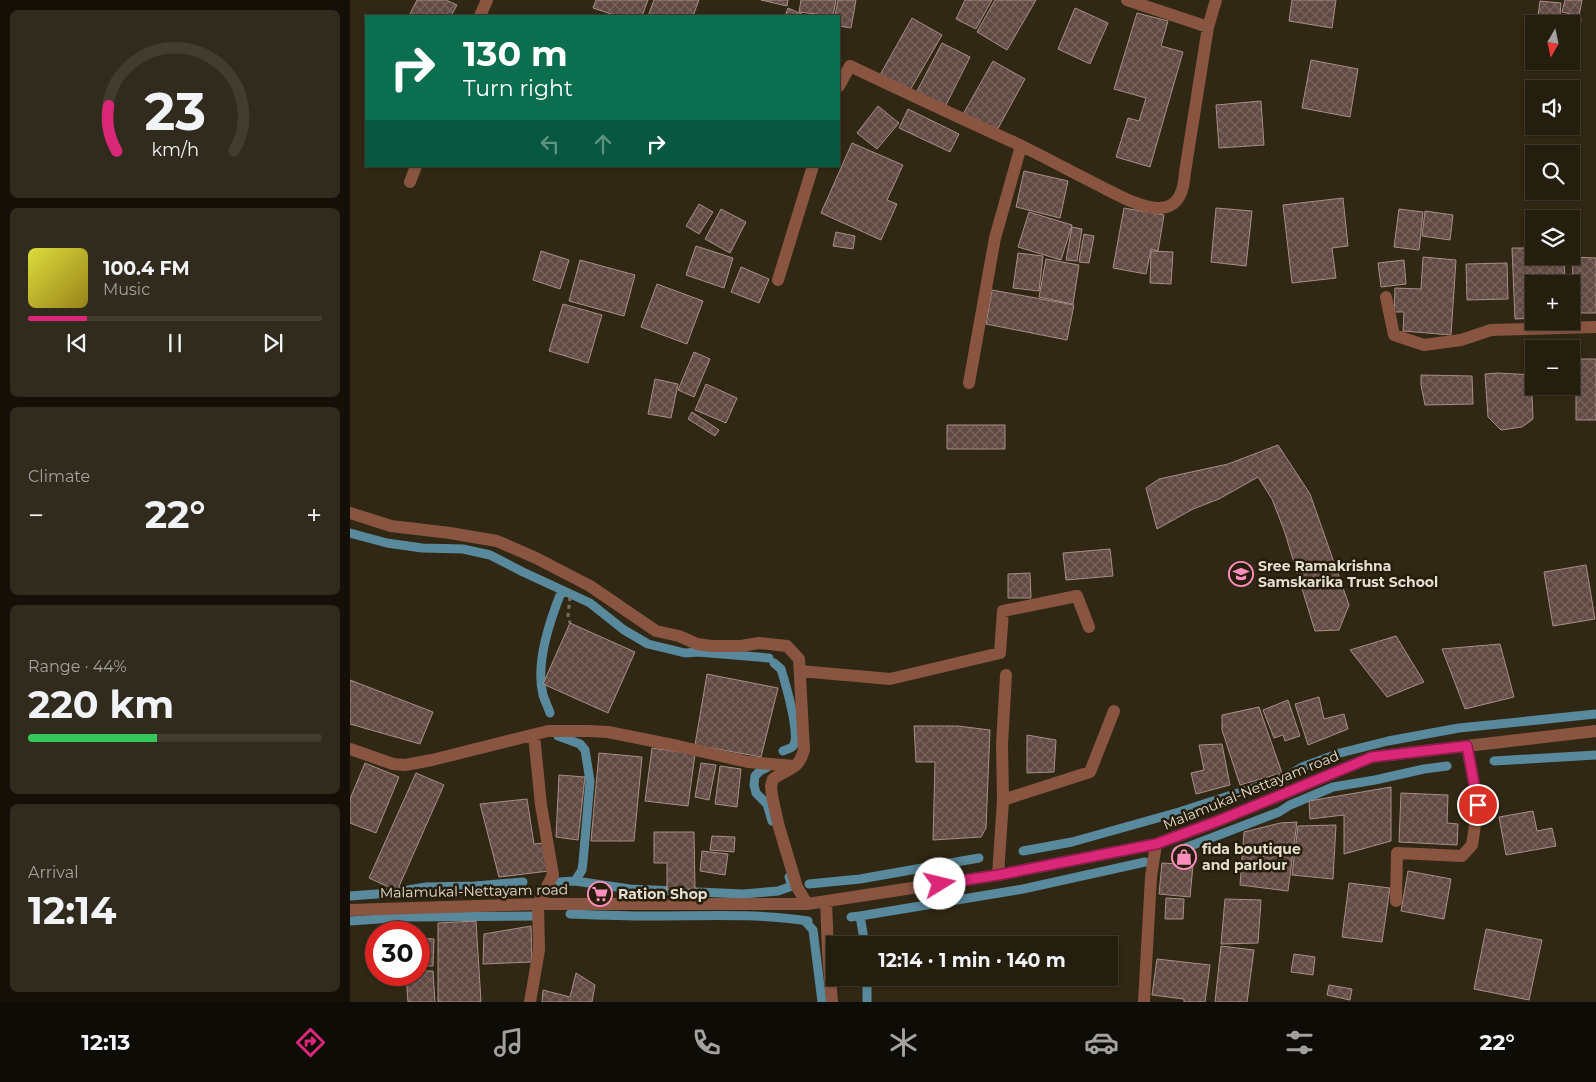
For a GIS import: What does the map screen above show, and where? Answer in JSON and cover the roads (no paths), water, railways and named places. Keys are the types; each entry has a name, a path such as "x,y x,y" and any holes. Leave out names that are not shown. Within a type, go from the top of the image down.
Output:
{"street":[{"path":"480,15 487,0"},
{"path":"1127,0 1208,27"},
{"path":"840,84 850,66 1021,146 1126,198 1158,208 1166,208 1176,202 1184,185 1208,27 1216,0"},
{"path":"969,383 994,238 1021,146"},
{"path":"410,182 416,167"},
{"path":"778,280 813,167"},
{"path":"1386,296 1394,335 1424,345 1461,340 1491,330 1596,327"},
{"path":"350,513 391,526 497,541 536,558 590,586 656,631 679,636 697,644 741,646 759,643 787,646 799,659 804,750 801,760 796,767 773,779 771,786 779,827 797,888 807,904"},
{"path":"800,672 890,679 1000,653 1003,610 1078,596 1089,627"},
{"path":"998,875 1003,800 1002,744 1006,674"},
{"path":"1003,800 1090,772 1114,711"},
{"path":"350,749 393,764 405,765 548,731 608,732 748,762 796,767"},
{"name":"Malamukal-Nettayam road","path":"350,910 538,904 807,904 998,875 1156,844 1218,821 1372,757 1596,731"},
{"path":"530,1002 539,950 538,904 553,875 541,805 534,735"},
{"path":"1396,901 1397,854 1462,856 1472,845 1478,805 1467,746"},
{"path":"1144,1002 1151,877 1156,844"},
{"path":"826,901 832,1002"}],"waterway":[{"path":"350,533 387,543 422,548 463,549 490,555 590,603 624,630 648,644 685,653 698,652 769,658"},
{"path":"550,713 543,695 541,683 542,656 562,590"},
{"path":"774,663 781,669 794,721 795,740 793,746 783,751"},
{"path":"1023,851 1072,842 1179,812 1284,778 1302,767 1340,753 1388,741 1459,728 1596,714"},
{"path":"558,736 580,744 585,750 590,781 582,870 575,881"},
{"path":"1494,761 1596,755"},
{"path":"1177,851 1279,812 1290,805 1333,787 1447,766"},
{"path":"768,767 755,776 754,785 756,793 767,804 772,821"},
{"path":"809,884 860,879 979,858"},
{"path":"860,916 1023,889 1145,862"},
{"path":"559,882 575,881 630,889 743,894 778,891 792,886 789,877"},
{"path":"350,896 390,893 426,887 475,886 523,882"},
{"path":"570,914 749,916 808,921"},
{"path":"350,921 407,917 535,916"},
{"path":"851,917 860,916 863,936"},
{"path":"805,921 813,930 822,1002"},
{"path":"867,986 867,1002"}],"place":[{"name":"Sree Ramakrishna Samskarika Trust School","path":"1241,574"},
{"name":"fida boutique and parlour","path":"1184,857"},
{"name":"Ration Shop","path":"600,894"}]}
